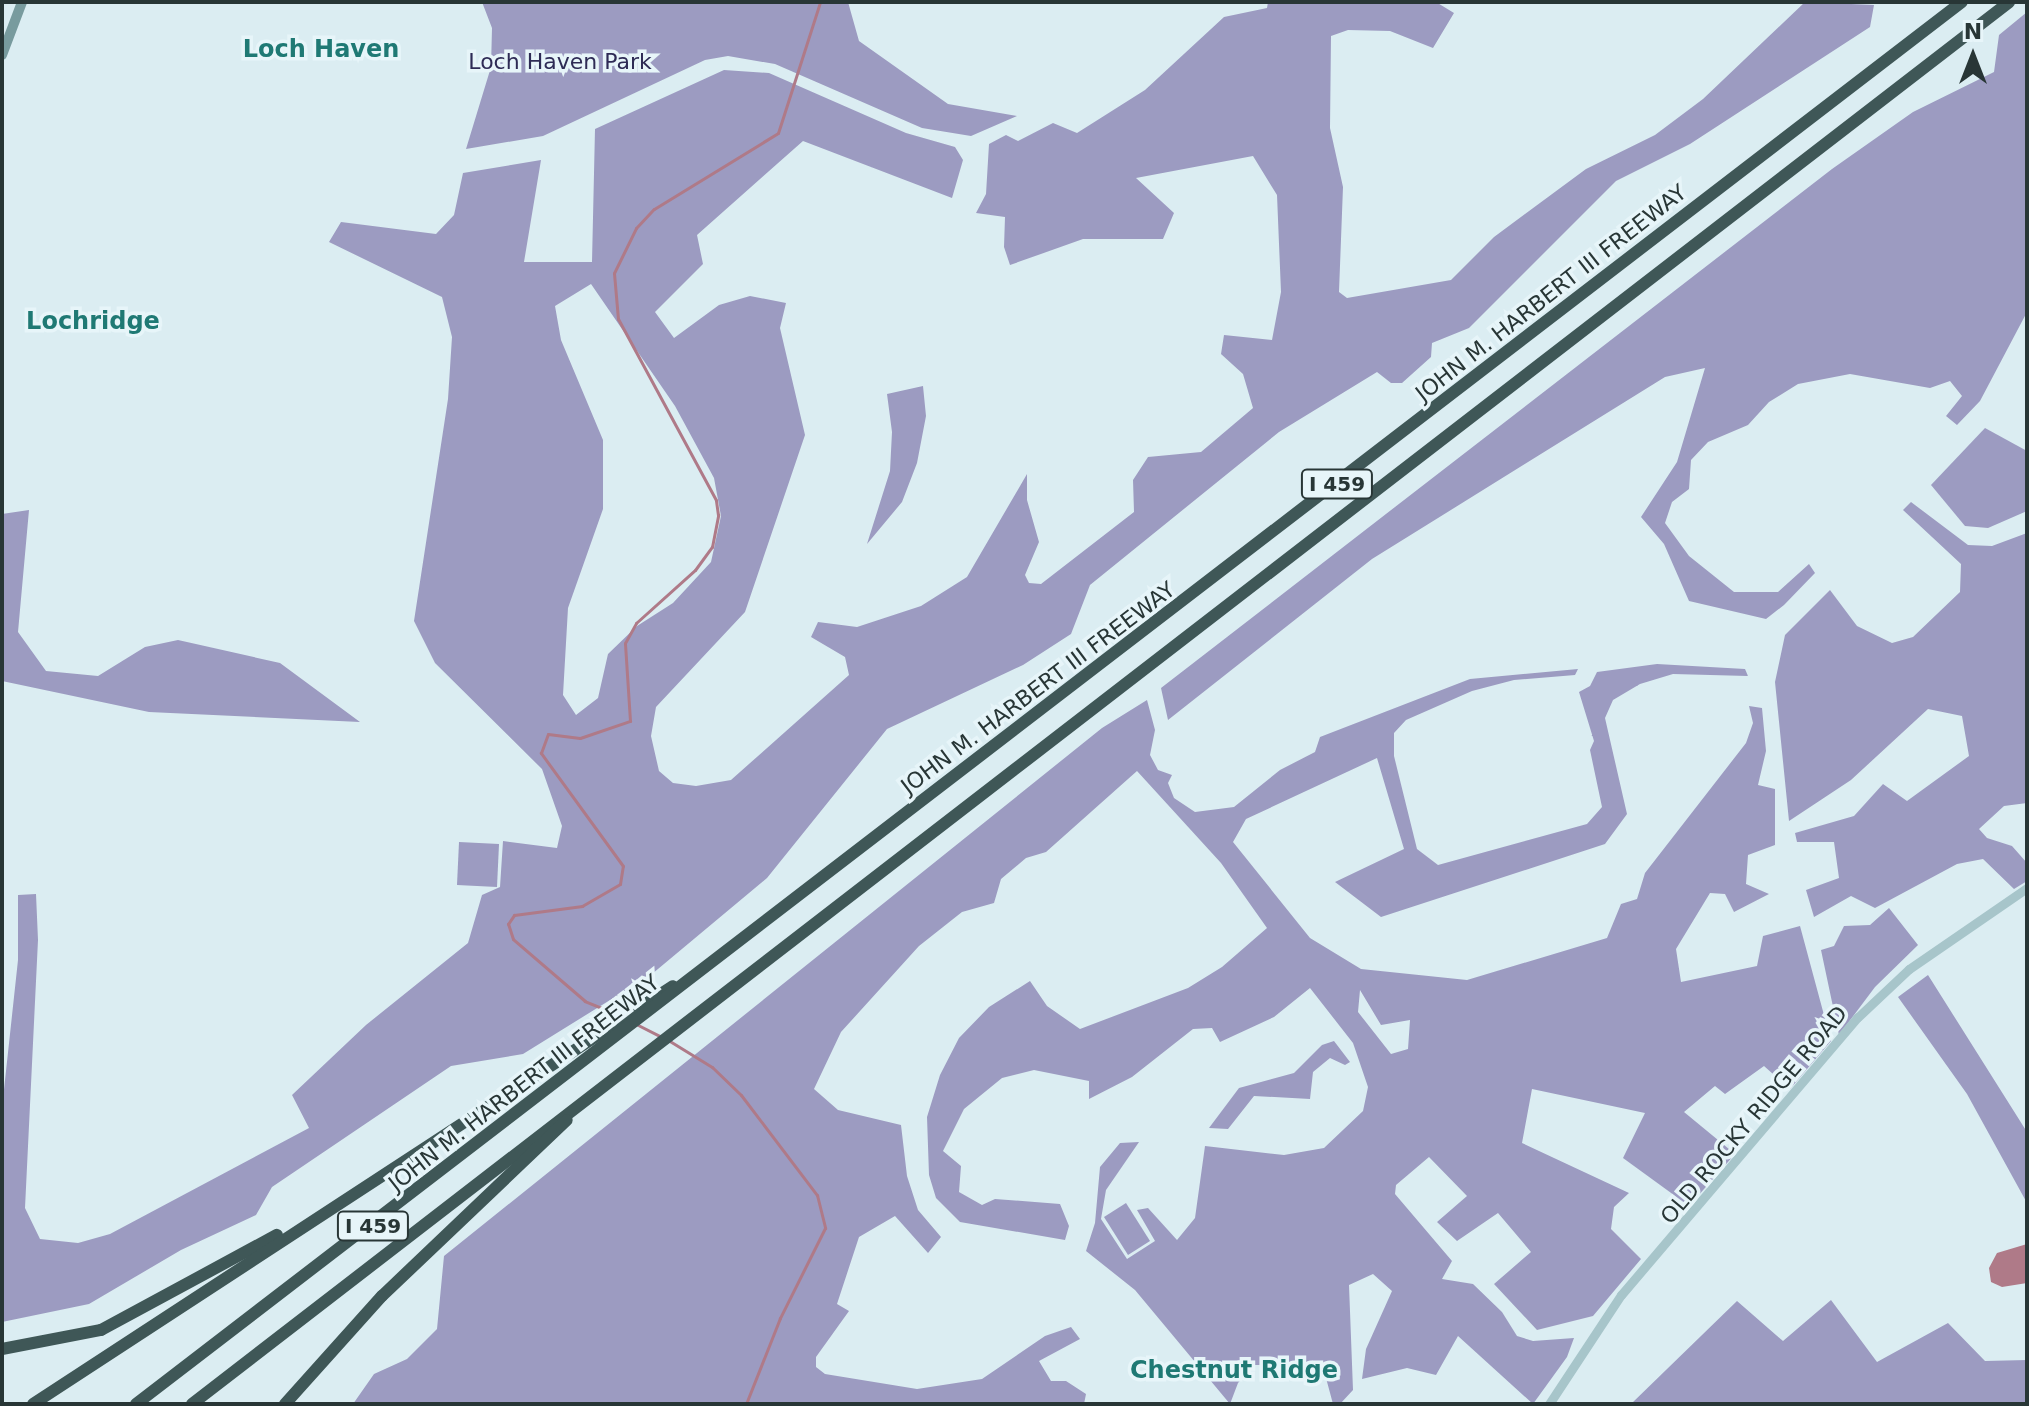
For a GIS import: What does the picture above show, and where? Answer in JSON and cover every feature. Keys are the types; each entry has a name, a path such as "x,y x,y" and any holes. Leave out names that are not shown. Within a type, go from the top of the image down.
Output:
{"highway":[{"name":"JOHN M. HARBERT III FREEWAY","path":"136,1404 1962,2"},
{"name":"I 459","path":"192,1404 2009,2"},
{"path":"33,1404 593,1035 706,967"},
{"path":"285,1404 382,1296 620,1071"},
{"path":"2,1349 101,1330 384,1174"}],"main road":[{"path":"2,55 22,2"}],"street":[{"name":"OLD ROCKY RIDGE ROAD","path":"1549,1404 1613,1305 1858,1017 1909,969 2027,888"}],"green space":[{"name":"Loch Haven Park","path":"482,2 848,2 859,41 948,104 1017,116 971,136 922,128 775,64 728,56 705,60 543,136 466,149 491,67 492,28"},
{"path":"1268,2 1436,2 1454,13 1433,48 1390,31 1348,30 1331,36 1330,128 1343,187 1339,292 1347,298 1451,280 1494,237 1586,169 1655,135 1703,99 1805,2 1874,5 1870,27 1690,144 1616,181 1469,328 1432,343 1431,357 1402,383 1391,383 1377,372 1279,432 1090,585 1071,634 1023,665 887,729 767,878 652,974 523,1054 451,1066 272,1187 256,1215 181,1250 89,1304 2,1322 2,1108 18,960 18,895 36,894 38,940 25,1208 40,1239 78,1243 110,1234 309,1128 292,1095 366,1025 468,943 482,895 500,887 503,841 557,848 562,826 542,769 435,663 414,621 448,399 452,337 442,297 329,242 341,222 436,234 454,215 463,173 541,160 524,262 592,262 595,129 724,70 769,73 906,133 955,147 963,160 952,198 803,141 697,235 703,264 655,312 674,338 719,305 750,296 786,303 780,328 805,435 745,612 656,707 651,736 659,771 673,783 696,786 731,780 849,675 845,657 811,637 818,622 857,627 921,606 967,577 1027,474 1027,500 1039,542 1025,575 1029,583 1041,584 1134,512 1133,480 1148,457 1201,452 1253,408 1243,374 1221,354 1224,335 1272,340 1281,292 1277,195 1253,156 1136,178 1174,213 1163,239 1083,239 1010,265 1004,247 1005,217 976,213 986,194 989,144 1006,135 1018,141 1053,123 1077,133 1145,90 1224,17 1267,8","holes":["591,284 675,406 714,478 721,516 711,562 673,603 637,626 608,654 598,698 576,715 563,695 568,608 603,509 603,440 561,340 555,306"]},
{"path":"2027,12 2027,312 1980,401 1957,425 1946,416 1962,396 1950,381 1930,388 1850,374 1798,384 1769,402 1748,425 1708,442 1691,460 1689,489 1672,502 1665,523 1689,556 1734,592 1778,592 1809,564 1815,573 1784,605 1766,619 1689,601 1664,544 1641,517 1677,462 1705,368 1665,377 1372,559 1168,720 1161,688 1832,169 1913,112 1994,72 1999,35"},
{"path":"923,386 926,416 917,463 902,502 867,544 890,471 892,432 887,394"},
{"path":"1985,428 2027,451 2027,511 1988,528 1965,526 1931,485"},
{"path":"1911,502 1968,545 1992,546 2027,533 2027,803 2004,806 1979,829 1987,838 2012,846 2027,863 2027,881 2014,889 1983,859 1957,864 1875,908 1851,896 1814,917 1806,890 1839,878 1834,842 1797,842 1795,833 1854,816 1883,784 1907,801 1969,756 1962,716 1928,709 1851,780 1789,821 1775,682 1785,635 1830,590 1857,626 1892,643 1913,637 1960,592 1961,564 1903,510"},
{"path":"29,510 18,632 46,671 98,676 145,647 178,640 280,663 360,722 149,712 2,681 2,514"},
{"path":"1657,664 1745,669 1748,676 1673,674 1640,684 1613,700 1605,718 1627,814 1605,844 1381,917 1335,882 1404,849 1377,758 1246,819 1233,842 1310,938 1361,969 1467,980 1607,938 1621,904 1637,899 1645,873 1746,743 1753,723 1749,706 1762,708 1766,751 1758,785 1775,789 1775,845 1748,855 1746,884 1769,894 1734,912 1725,894 1710,893 1676,949 1681,982 1757,966 1763,936 1800,926 1831,1041 1790,1089 1764,1066 1725,1094 1715,1086 1684,1112 1735,1154 1689,1206 1623,1158 1645,1113 1532,1089 1522,1143 1629,1193 1614,1207 1611,1229 1641,1259 1593,1316 1537,1330 1494,1284 1531,1252 1498,1213 1457,1241 1437,1222 1467,1196 1429,1157 1396,1185 1395,1194 1452,1261 1442,1279 1473,1284 1502,1312 1517,1336 1533,1341 1574,1338 1567,1357 1533,1404 1458,1336 1436,1375 1407,1368 1362,1379 1366,1349 1392,1291 1373,1274 1349,1285 1353,1390 1340,1404 1333,1404 1326,1378 1272,1365 1254,1365 1238,1383 1230,1404 1135,1290 1086,1251 1095,1223 1100,1167 1120,1143 1139,1142 1106,1190 1101,1219 1127,1259 1155,1241 1137,1210 1148,1208 1177,1240 1195,1218 1205,1146 1284,1155 1324,1148 1363,1111 1368,1087 1353,1043 1310,988 1274,1017 1220,1042 1212,1028 1193,1029 1132,1077 1089,1099 1089,1081 1034,1070 1002,1078 964,1109 943,1151 961,1166 959,1192 982,1205 995,1199 1060,1204 1069,1226 1065,1240 960,1222 936,1198 929,1175 927,1117 940,1075 959,1038 989,1007 1030,981 1047,1006 1080,1029 1188,988 1222,967 1267,928 1221,863 1137,771 1046,852 1026,858 1001,879 994,903 962,912 919,946 841,1032 814,1089 838,1110 901,1125 907,1176 918,1210 941,1237 928,1253 895,1216 859,1237 837,1304 849,1311 816,1357 816,1367 825,1374 917,1389 982,1379 1045,1336 1071,1327 1080,1339 1039,1361 1051,1381 1066,1381 1086,1394 1084,1404 353,1404 374,1374 407,1359 437,1329 444,1256 1102,728 1147,700 1155,730 1150,755 1158,770 1172,775 1168,783 1174,798 1195,812 1234,807 1280,770 1315,752 1320,737 1470,679 1578,669 1575,675 1514,680 1472,691 1406,720 1394,733 1394,756 1417,849 1438,865 1587,824 1602,807 1590,750 1594,741 1579,692 1590,686 1597,672","holes":["1360,990 1381,1025 1410,1020 1408,1049 1391,1054 1358,1012"]},
{"path":"459,842 499,844 497,887 457,885"},
{"path":"1889,908 1918,945 1875,987 1839,1035 1821,950 1834,946 1844,926 1870,925"},
{"path":"1928,975 2027,1132 2027,1203 1967,1094 1898,997"},
{"path":"1334,1041 1350,1062 1345,1065 1330,1058 1313,1072 1310,1099 1254,1096 1228,1129 1209,1128 1239,1088 1294,1073 1322,1045"},
{"path":"1126,1203 1150,1241 1128,1255 1104,1217"},
{"path":"1831,1300 1877,1362 1948,1323 1985,1361 2027,1360 2027,1404 1631,1404 1737,1301 1783,1341"}],"shaded area":[{"path":"2027,1244 2027,1283 2002,1287 1991,1282 1989,1268 1997,1253"}],"waterway":[{"path":"619,1015 585,1001 513,939 508,924 514,915 582,906 620,884 623,866 541,753 548,734 580,738 630,721 625,643 636,623 695,570 712,547 718,515 716,500 618,319 614,273 636,228 654,209 778,133 820,2"},
{"path":"636,1024 662,1037"},
{"path":"668,1040 712,1067 741,1095 817,1195 825,1228 780,1318 746,1404"}],"district":[{"name":"Loch Haven","path":"321,50"},
{"name":"Lochridge","path":"93,322"},
{"name":"Chestnut Ridge","path":"1234,1371"}]}
